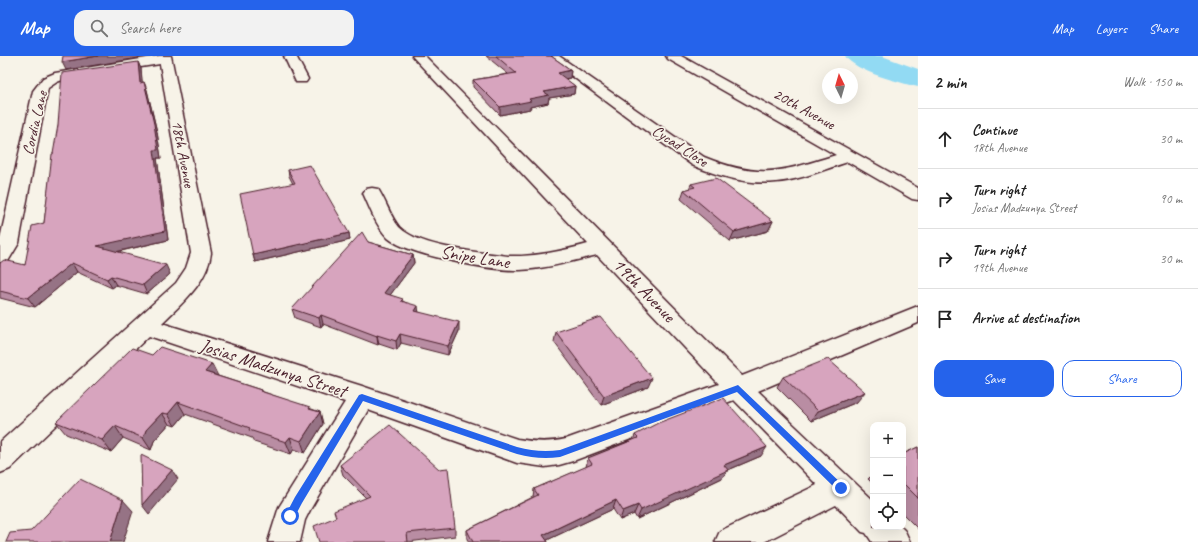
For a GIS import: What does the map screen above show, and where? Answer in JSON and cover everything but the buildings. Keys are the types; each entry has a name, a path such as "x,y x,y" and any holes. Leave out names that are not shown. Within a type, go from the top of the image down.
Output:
{"street":[{"path":"290,56 301,78"},
{"name":"19th Avenue","path":"418,56 453,85 603,247 738,388 870,518"},
{"name":"Cycad Close","path":"551,56 698,161 722,170 754,176 779,176 850,156"},
{"name":"20th Avenue","path":"672,56 918,194"},
{"name":"18th Avenue","path":"145,326 184,288 200,260 201,253 165,58"},
{"name":"Cordia Lane","path":"0,258 9,243 42,85 56,77 69,74 165,58"},
{"name":"Snipe Lane","path":"372,193 390,227 396,235 417,245 431,249 518,264 542,261 603,247"},
{"name":"Josias Madzunya Street","path":"145,326 362,397 517,451 546,455 560,454 738,388 918,314"},
{"path":"0,460 145,326"},
{"path":"284,542 290,516 298,500 362,397"},
{"path":"730,542 841,488"},
{"path":"882,530 894,542"}],"waterway":[{"path":"859,56 881,66 918,78"}],"route":[{"path":"290,516 298,500 362,397 517,451 546,455 560,454 738,388 841,488"}]}
